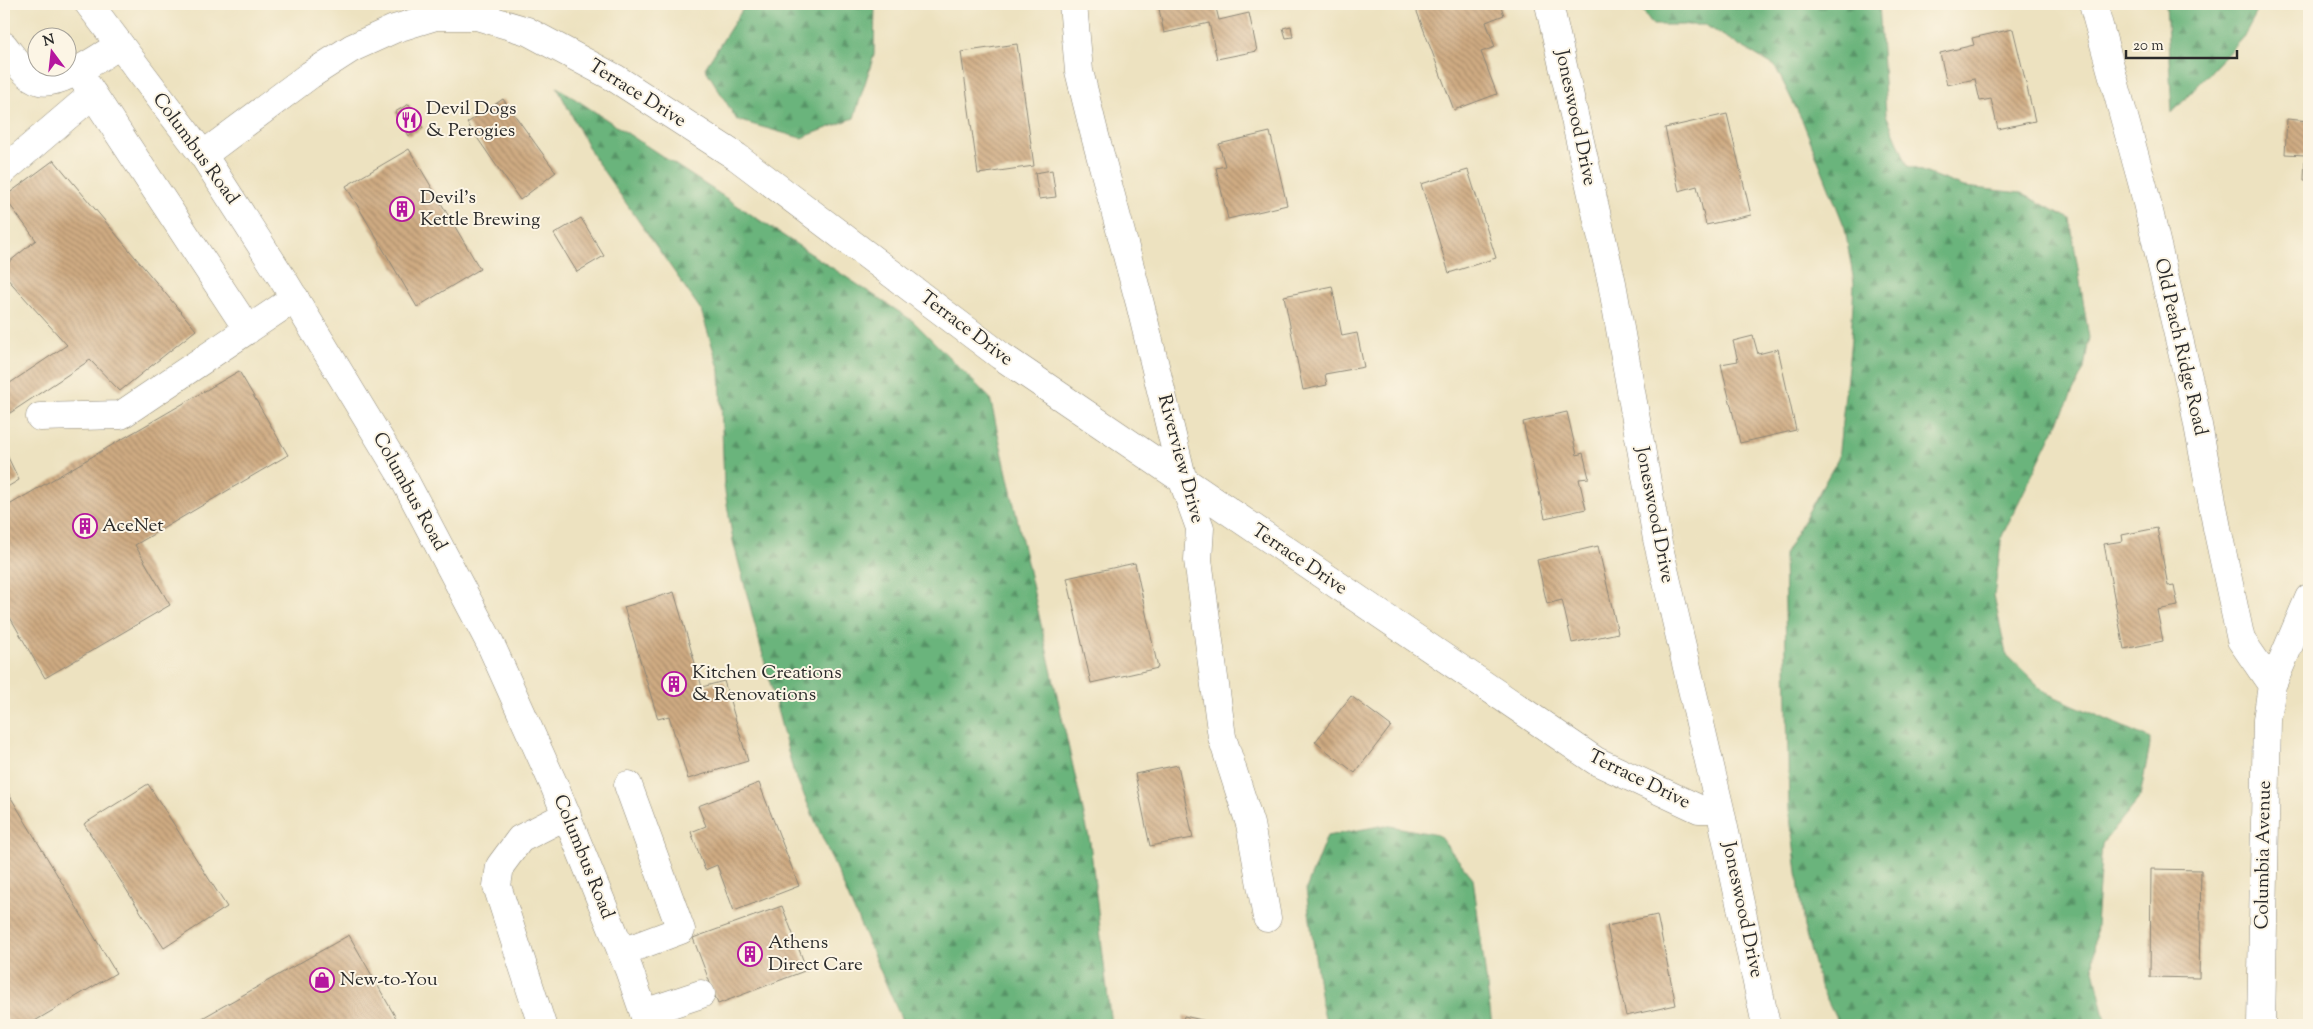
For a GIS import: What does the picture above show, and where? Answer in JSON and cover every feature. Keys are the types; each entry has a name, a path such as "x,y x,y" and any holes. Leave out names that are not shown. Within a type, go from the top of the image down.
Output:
{"street":[{"name":"Columbus Road","path":"89,4 203,155 295,298 410,490 490,643 567,815 622,952 646,1019"},
{"name":"Riverview Drive","path":"1073,4 1079,71 1172,431 1183,481 1200,528 1198,560 1222,737 1250,824 1267,918"},
{"name":"Joneswood Drive","path":"1549,4 1612,283 1657,539 1720,809 1766,1025"},
{"name":"Old Peach Ridge Road","path":"2093,4 2143,186 2193,398 2217,528 2241,640 2272,685"},
{"name":"Terrace Drive","path":"203,155 310,75 352,48 394,29 436,16 477,16 527,31 615,78 737,158 1001,356 1596,761 1699,809 1720,809"},
{"path":"78,69 120,45"},
{"path":"8,61 28,74"},
{"path":"78,72 248,330"},
{"path":"34,78 40,82 54,81 60,78"},
{"path":"4,170 93,94"},
{"path":"40,418 121,415 295,298"},
{"name":"Columbia Avenue","path":"2262,1025 2267,720 2272,685 2309,598"},
{"path":"622,952 681,930 628,785"},
{"path":"542,1025 497,886 500,866 520,839 567,815"},
{"path":"646,1019 701,994"}],"green space":[{"path":"746,4 875,4 874,55 854,118 801,138 737,120 705,68"},
{"path":"1638,4 1879,4 1886,114 1908,166 1964,187 2021,193 2070,219 2089,338 2084,369 2002,536 1994,596 2006,654 2046,693 2151,739 2140,797 2102,844 2093,966 2107,1025 1839,1025 1820,986 1804,927 1789,809 1784,555 1838,459 1851,339 1854,283 1845,228 1803,122 1775,66 1705,25 1653,25"},
{"path":"2166,4 2261,4 2244,36 2172,113"},
{"path":"557,87 913,321 990,398 1090,842 1111,1025 904,1025 793,770 733,541 724,485 720,371 701,310 593,156"},
{"path":"1385,825 1438,835 1473,878 1492,1025 1327,1025 1321,1001 1306,889 1327,836"}],"building":[{"path":"1158,4 1215,4 1219,20 1249,13 1257,51 1217,59 1209,23 1164,33"},
{"path":"1414,4 1500,4 1504,15 1486,22 1495,47 1481,52 1497,94 1454,110"},
{"path":"1291,26 1293,37 1286,38 1283,28"},
{"path":"2013,29 2035,121 1998,129 1991,99 1980,101 1975,79 1947,85 1940,53 1974,45 1972,38"},
{"path":"1017,44 1034,166 978,174 961,52"},
{"path":"503,99 556,172 520,200 467,123"},
{"name":"Devil Dogs & Perogies","path":"409,104 423,128 409,136 395,112"},
{"path":"1727,114 1751,215 1706,225 1697,186 1679,191 1665,128"},
{"path":"2287,119 2309,121 2309,180 2304,180 2305,155 2285,154"},
{"path":"1270,132 1287,205 1228,219 1216,168 1225,166 1219,144"},
{"name":"Devil's Kettle Brewing","path":"409,149 480,269 417,307 346,186"},
{"path":"54,160 196,330 120,391 90,360 4,417 4,387 67,345 4,275 4,266 36,240 4,197"},
{"path":"1052,170 1056,197 1039,199 1035,173"},
{"path":"1468,170 1496,258 1449,273 1421,184"},
{"path":"581,218 604,256 577,272 554,234"},
{"path":"1332,286 1342,336 1357,333 1364,367 1325,374 1327,385 1303,390 1284,296"},
{"path":"1753,336 1758,354 1778,349 1796,430 1740,443 1721,364 1738,361 1733,341"},
{"name":"AceNet","path":"239,371 288,455 135,545 170,605 45,678 4,607 4,508"},
{"path":"1567,412 1577,455 1583,453 1589,478 1579,479 1586,509 1545,518 1523,422"},
{"path":"4,449 19,480 4,489"},
{"path":"2157,528 2168,586 2174,585 2178,606 2157,610 2163,641 2124,649 2104,544 2123,541 2122,535"},
{"path":"1598,546 1618,633 1572,643 1562,600 1547,604 1537,560"},
{"path":"1135,563 1158,668 1091,683 1067,578"},
{"name":"Kitchen Creations & Renovations","path":"674,592 702,687 724,681 748,761 688,779 669,716 658,719 624,607"},
{"path":"1351,696 1391,726 1355,773 1315,742"},
{"path":"1178,765 1193,838 1150,846 1135,774"},
{"path":"759,783 799,886 734,911 717,865 705,870 691,832 706,826 698,806"},
{"path":"148,784 227,907 164,948 84,824"},
{"path":"4,786 116,973 28,1025 10,1025 4,1014"},
{"path":"2151,869 2201,870 2199,978 2150,977"},
{"name":"Athens Direct Care","path":"782,906 807,970 718,1004 693,938"},
{"path":"1657,915 1676,1005 1626,1016 1607,926"},
{"name":"New-to-You","path":"349,935 400,1025 190,1025"},
{"path":"1184,1016 1220,1024 1220,1025 1182,1025"}],"place":[{"name":"Devil Dogs & Perogies","path":"409,120"},
{"name":"Devil's Kettle Brewing","path":"402,209"},
{"name":"AceNet","path":"85,526"},
{"name":"Kitchen Creations & Renovations","path":"674,684"},
{"name":"Athens Direct Care","path":"750,954"},
{"name":"New-to-You","path":"322,980"}]}
